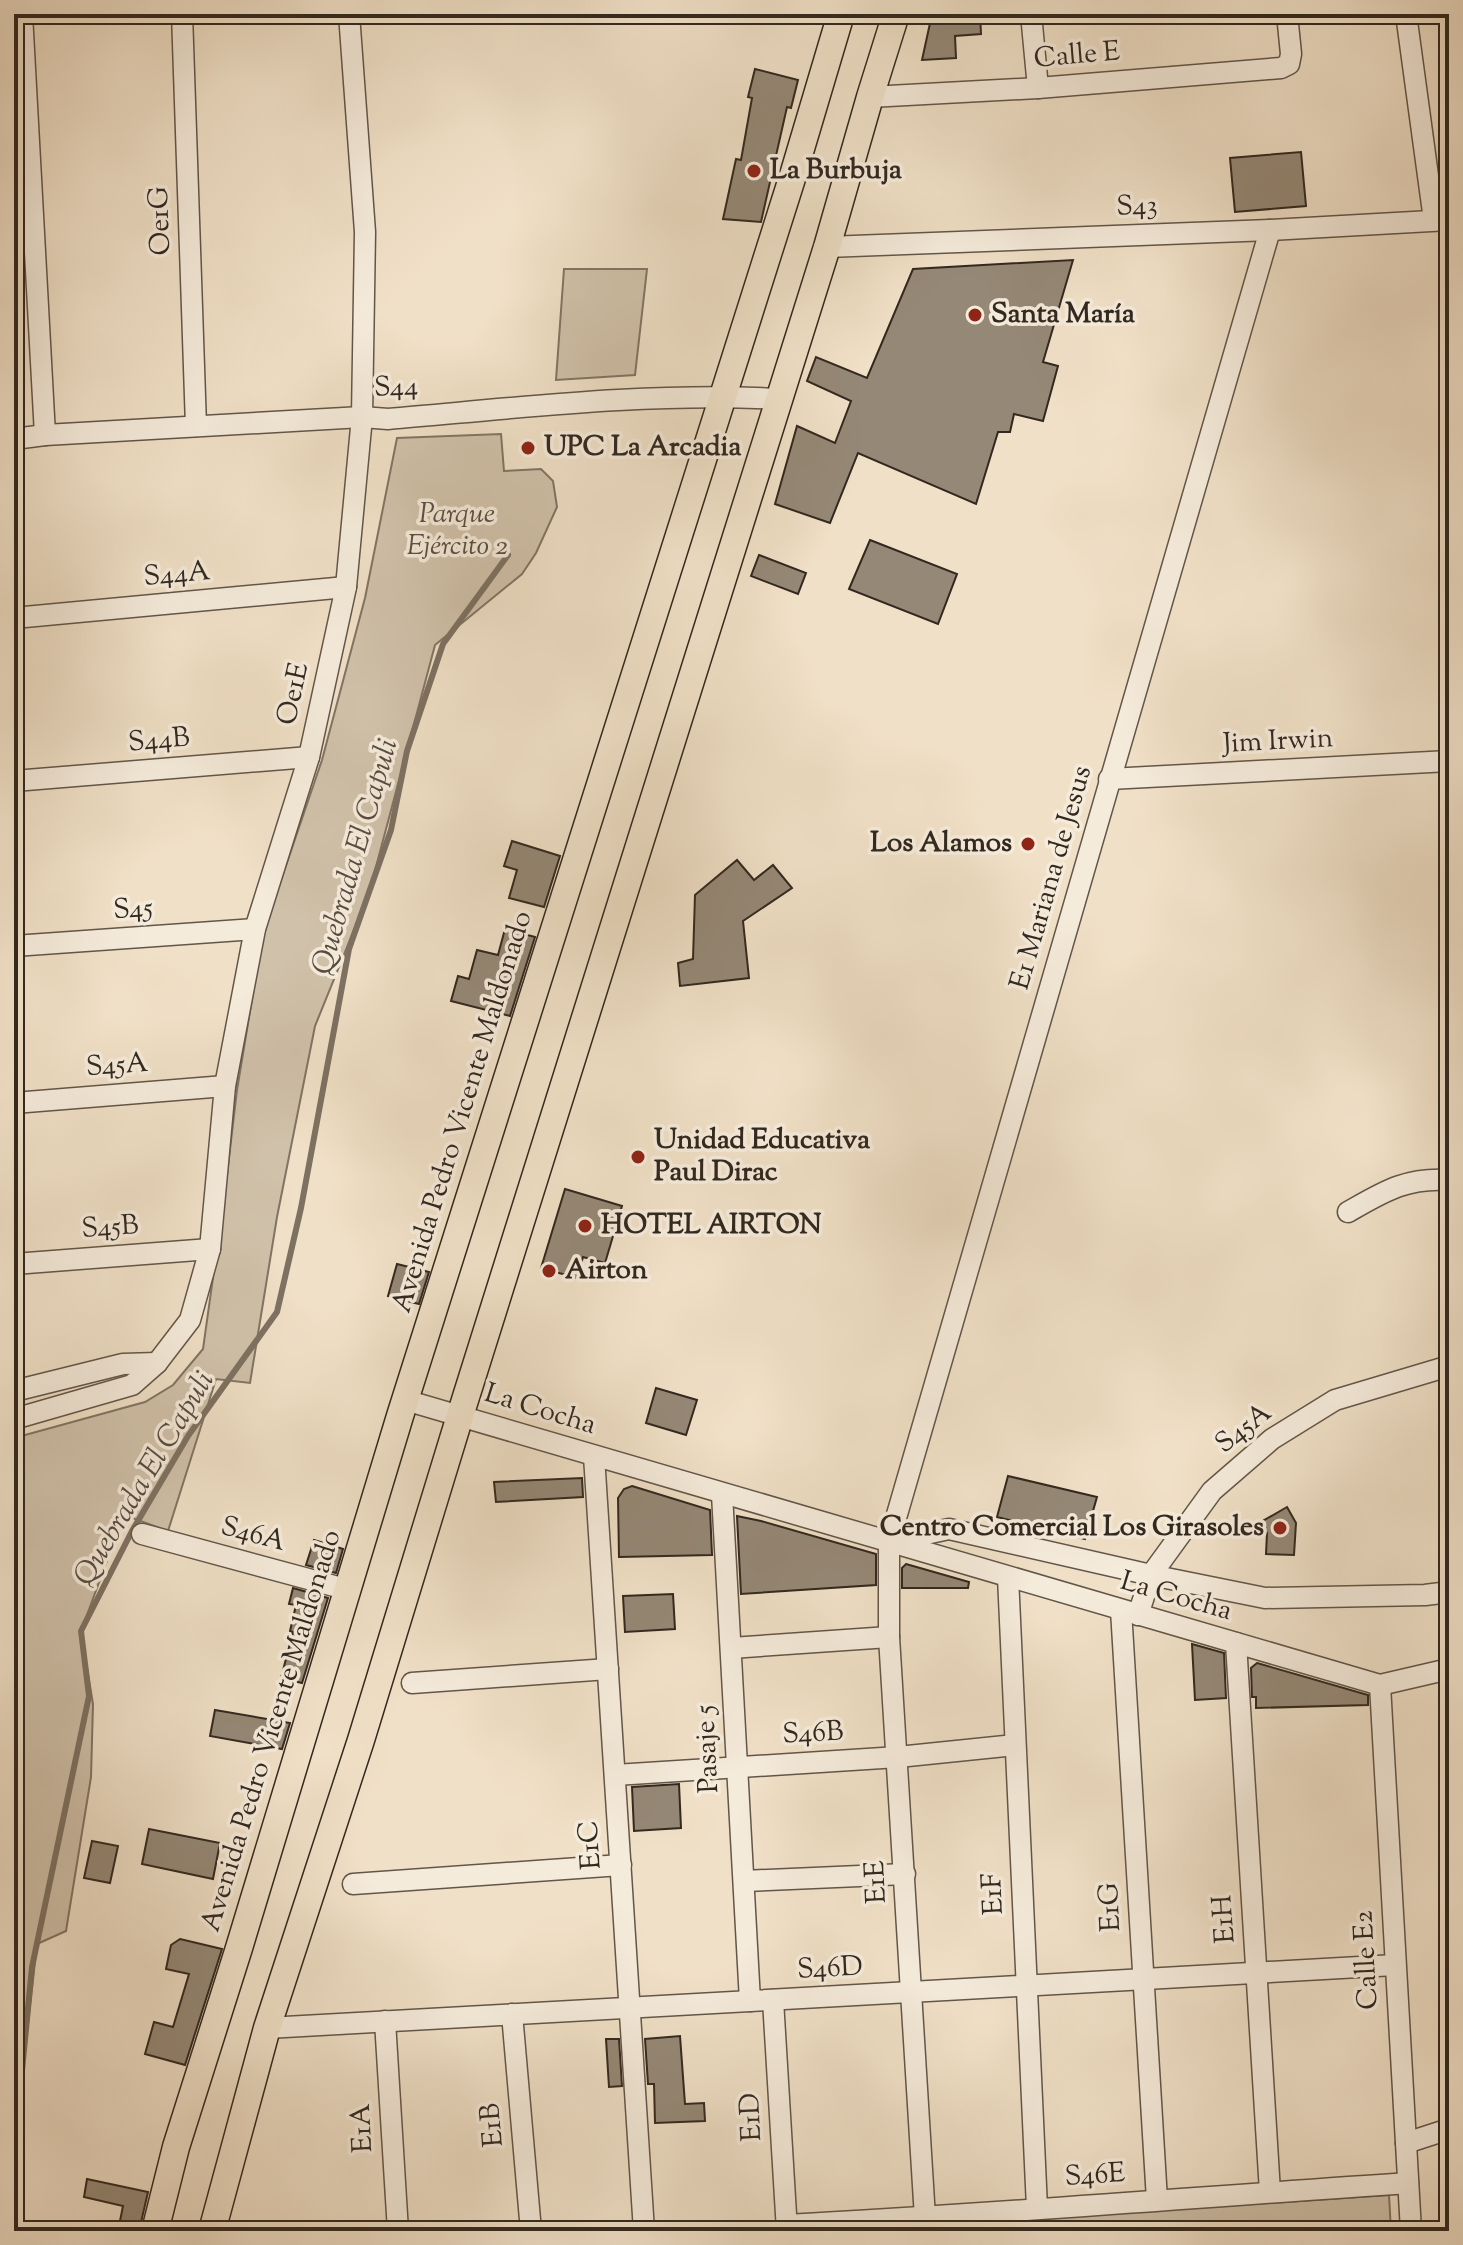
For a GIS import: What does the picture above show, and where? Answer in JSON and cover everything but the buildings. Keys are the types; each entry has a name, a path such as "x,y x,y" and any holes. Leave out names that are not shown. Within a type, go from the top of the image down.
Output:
{"main road":[{"name":"Avenida Pedro Vicente Maldonado","path":"155,2231 176,2147 405,1400 794,172 841,14"},
{"path":"212,2231 267,2028 358,1751 460,1416 780,399 896,14"}],"street":[{"path":"22,14 45,435"},
{"name":"Oe1G","path":"182,14 196,426"},
{"name":"Oe1E","path":"14,1419 132,1385 157,1363 190,1320 210,1249 225,1086 255,929 309,757 346,587 362,417 365,232 349,14"},
{"path":"1031,14 1038,88"},
{"name":"Calle E","path":"870,97 1038,88 1281,68 1289,64 1291,54 1287,14"},
{"path":"1406,14 1442,220"},
{"name":"S43","path":"827,247 1270,230 1442,220"},
{"name":"E1 Mariana de Jesus","path":"889,1542 1270,230"},
{"name":"S44","path":"14,439 362,417 388,419 639,398 780,399"},
{"name":"S44A","path":"14,618 346,587"},
{"name":"S44B","path":"14,781 309,757"},
{"name":"Jim Irwin","path":"1109,779 1449,761"},
{"name":"S45","path":"14,946 255,929"},
{"name":"S45A","path":"14,1103 225,1086"},
{"path":"1348,1212 1395,1186 1435,1179 1449,1180"},
{"name":"S45B","path":"14,1264 210,1249"},
{"path":"14,1391 123,1364 157,1363"},
{"name":"S45A","path":"1130,1612 1151,1575 1212,1491 1272,1439 1335,1400 1449,1366"},
{"name":"La Cocha","path":"405,1400 1380,1685 1449,1669"},
{"name":"E1C","path":"594,1456 644,2231"},
{"name":"Pasaje 5","path":"722,1494 750,2001"},
{"name":"La Cocha","path":"889,1542 949,1529 1265,1598 1449,1592"},
{"name":"S46A","path":"142,1534 349,1590"},
{"name":"E1E","path":"889,1542 889,1637 925,2218"},
{"name":"E1F","path":"1008,1577 1037,2208"},
{"name":"E1G","path":"1130,1612 1144,1979 1157,2200"},
{"path":"731,1648 889,1637"},
{"name":"E1H","path":"1236,1643 1270,2192"},
{"path":"412,1683 608,1669"},
{"name":"Calle E2","path":"1380,1685 1411,2231"},
{"name":"S46B","path":"615,1775 898,1757 1015,1745"},
{"path":"353,1884 621,1865"},
{"path":"744,1881 905,1874"},
{"name":"S46D","path":"267,2028 1395,1965"},
{"name":"E1D","path":"773,2000 787,2228"},
{"name":"E1B","path":"512,2014 531,2231"},
{"name":"E1A","path":"385,2021 398,2231"},
{"path":"1406,2143 1449,2129"},
{"name":"S46E","path":"787,2228 1408,2183"}],"green space":[{"path":"564,269 647,269 635,375 556,380"},
{"name":"Parque Ejército 2","path":"501,434 504,471 541,469 553,481 557,507 536,553 522,574 435,645 369,893 315,1026 277,1217 250,1383 216,1379 168,1531 124,1515 81,1631 93,1704 91,1777 66,1931 37,1944 18,2112 19,2171 14,2169 14,1438 145,1402 173,1385 203,1349 237,1090 263,933 322,760 365,598 397,438"},
{"path":"1389,2195 1391,2231 846,2231"}],"waterway":[{"name":"Quebrada El Capuli","path":"20,2231 18,2112 32,1967 89,1696 81,1631 132,1531 188,1436 277,1312 301,1208 349,949 391,830 407,751 443,644 508,555"}],"place":[{"name":"La Burbuja","path":"754,171"},
{"name":"Santa María","path":"975,315"},
{"name":"UPC La Arcadia","path":"528,448"},
{"name":"Los Alamos","path":"1028,844"},
{"name":"Unidad Educativa Paul Dirac","path":"638,1157"},
{"name":"HOTEL AIRTON","path":"585,1226"},
{"name":"Airton","path":"549,1271"},
{"name":"Centro Comercial Los Girasoles","path":"1280,1528"}]}
